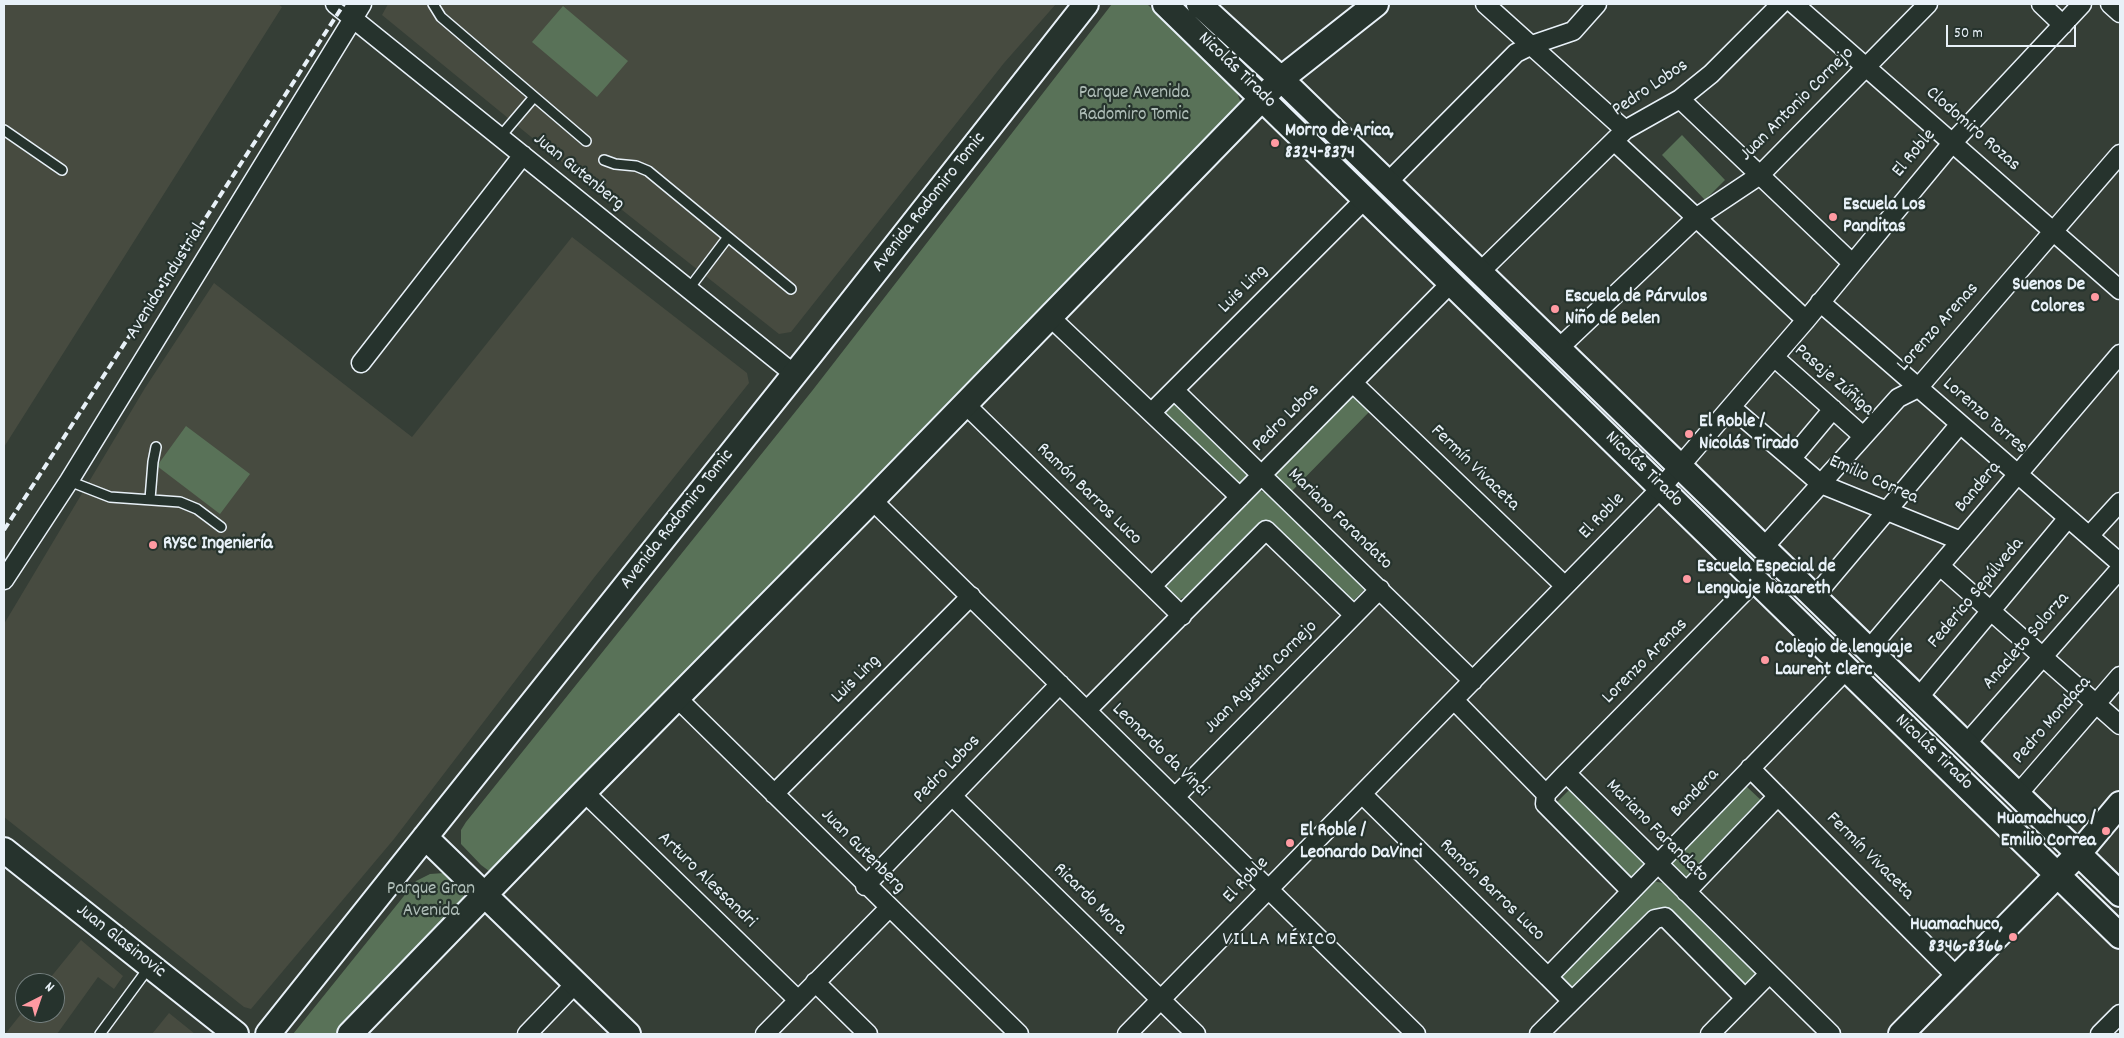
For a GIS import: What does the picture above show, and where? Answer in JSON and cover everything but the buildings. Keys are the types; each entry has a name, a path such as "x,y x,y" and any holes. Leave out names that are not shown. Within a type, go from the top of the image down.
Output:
{"main road":[{"name":"Avenida Radomiro Tomic","path":"268,1034 1086,4"},
{"name":"Nicolás Tirado","path":"1165,4 1263,97 2120,936"},
{"name":"Nicolás Tirado","path":"1199,4 1281,78 2120,894"},
{"path":"350,1034 1281,78 1376,4"},
{"path":"1901,1034 2079,853 2120,804"},
{"path":"425,838 628,1034"},
{"name":"Juan Glasinovic","path":"4,850 236,1034"}],"street":[{"name":"Juan Gutenberg","path":"334,4 358,11 523,156 794,374"},
{"path":"1485,4 1532,45 1697,216 1806,320"},
{"path":"1388,182 1516,53 1532,45 1573,31 1597,4"},
{"name":"Pedro Lobos","path":"1480,272 1619,135 1680,99 1710,74 1781,4"},
{"name":"Clodomiro Rozas","path":"1794,4 2120,290"},
{"name":"Juan Antonio Cornejo","path":"1558,348 1697,216 1760,175 1928,4"},
{"path":"2041,4 2063,25"},
{"name":"El Roble","path":"1127,1034 1661,488 1806,320 1953,142 2082,4"},
{"path":"2110,4 2120,13"},
{"name":"Avenida Industrial","path":"4,580 69,482 358,11"},
{"path":"1680,99 1852,263"},
{"name":"Lorenzo Arenas","path":"1764,547 1898,398 1918,388 2120,154"},
{"path":"361,363 523,156"},
{"name":"Luis Ling","path":"1152,412 1366,198"},
{"name":"Pedro Lobos","path":"1152,586 1452,282"},
{"name":"Lorenzo Torres","path":"1820,302 2120,563"},
{"path":"1050,317 1240,497"},
{"name":"Bandera","path":"1869,649 2120,354"},
{"name":"Pasaje Zúñiga","path":"1774,357 1863,436"},
{"name":"Fermín Vivaceta","path":"1353,383 1565,586"},
{"name":"Mariano Farandato","path":"1174,390 1473,681"},
{"name":"Ramón Barros Luco","path":"965,404 1182,616"},
{"name":"Emilio Correa","path":"1731,407 1821,484 1961,541"},
{"path":"1792,458 1833,409"},
{"path":"1815,596 1960,424"},
{"name":"Leonardo da Vinci","path":"872,500 1416,1034"},
{"path":"2089,536 2120,502"},
{"name":"Federico Sepúlveda","path":"1919,697 2068,518"},
{"path":"1088,710 1266,530 1354,615"},
{"path":"1940,566 2120,725"},
{"name":"Anacleto Solorza","path":"1966,744 2120,569"},
{"name":"Lorenzo Arenas","path":"1566,773 1756,580"},
{"name":"Juan Agustín Cornejo","path":"1175,797 1380,589"},
{"name":"Luis Ling","path":"774,794 971,596"},
{"name":"Bandera","path":"1548,977 1847,669"},
{"name":"Pedro Mondaca","path":"2018,794 2120,676"},
{"name":"Pedro Lobos","path":"865,886 1060,684"},
{"name":"Juan Gutenberg","path":"677,698 865,886 1019,1034"},
{"path":"1454,700 1546,794"},
{"name":"Fermín Vivaceta","path":"1750,768 1957,977"},
{"path":"1566,773 1546,794 1545,804 1631,891"},
{"name":"Mariano Farandato","path":"1566,773 1831,1034"},
{"name":"Arturo Alessandri","path":"584,792 798,1000"},
{"name":"Ramón Barros Luco","path":"1362,794 1548,977"},
{"name":"Ricardo Mora","path":"952,796 1196,1034"},
{"path":"1686,892 1778,796"},
{"path":"764,1034 889,908"},
{"path":"1538,1034 1655,919 1665,917 1745,998"},
{"path":"1710,1034 1769,974"},
{"path":"1548,977 1572,1001"},
{"path":"815,982 868,1034"},
{"path":"527,1034 576,983"},
{"path":"2100,1034 2120,1014"}],"lane":[{"path":"433,4 441,18 586,142"},
{"path":"500,136 534,96"},
{"path":"4,130 62,170"},
{"path":"604,160 615,164 636,166 648,171 791,289"},
{"path":"688,290 728,237"},
{"path":"150,499 152,462 156,447"},
{"path":"69,482 110,497 180,502 197,509 221,527"},
{"path":"100,1034 150,966"}],"shaded area":[{"path":"4,4 278,4 282,7 4,447"},
{"path":"388,4 1056,4 1004,63 791,332 779,334 574,172 382,15"},
{"path":"572,237 747,373 749,383 593,579 394,839 251,1009 244,1007 4,817 4,624 145,388 214,283 412,437"},
{"path":"81,940 123,976 114,989 98,977 65,1023 65,973 54,973"},
{"path":"169,1013 195,1034 152,1034"},
{"path":"15,1022 65,1023 57,1034 5,1034"}],"green space":[{"name":"Parque Avenida Radomiro Tomic","path":"1112,4 1147,4 1235,88 1241,103 495,871 489,871 461,844 461,830 466,822 812,391"},
{"path":"563,6 628,61 597,97 532,42"},
{"path":"1682,135 1725,180 1705,200 1662,155"},
{"path":"1353,395 1370,411 1290,493 1273,477"},
{"path":"1176,399 1250,473 1237,487 1162,413"},
{"path":"186,426 250,474 220,514 157,466"},
{"path":"1260,491 1270,493 1362,582 1364,590 1354,600 1346,600 1268,521 1259,524 1185,597 1178,600 1165,588"},
{"path":"1746,786 1763,802 1684,884 1667,867"},
{"path":"1569,790 1644,864 1631,877 1556,803"},
{"name":"Parque Gran Avenida","path":"444,873 460,887 464,897 461,906 336,1034 293,1034 416,881 430,874"},
{"path":"1653,881 1663,883 1756,973 1758,981 1747,991 1662,911 1571,990 1559,978"}],"railway":[{"path":"4,530 344,4"}],"place":[{"name":"Morro de Arica, 8324-8374","path":"1275,143"},
{"name":"Escuela Los Panditas","path":"1833,217"},
{"name":"Suenos De Colores","path":"2095,297"},
{"name":"Escuela de Párvulos Niño de Belen","path":"1555,309"},
{"name":"El Roble / Nicolás Tirado","path":"1689,434"},
{"name":"RYSC Ingeniería","path":"153,545"},
{"name":"Escuela Especial de Lenguaje Nazareth","path":"1687,579"},
{"name":"Colegio de lenguaje Laurent Clerc","path":"1765,660"},
{"name":"Huamachuco / Emilio Correa","path":"2106,831"},
{"name":"El Roble / Leonardo DaVinci","path":"1290,843"},
{"name":"Huamachuco, 8346-8366","path":"2013,937"}],"district":[{"name":"VILLA MÉXICO","path":"1280,941"}]}
